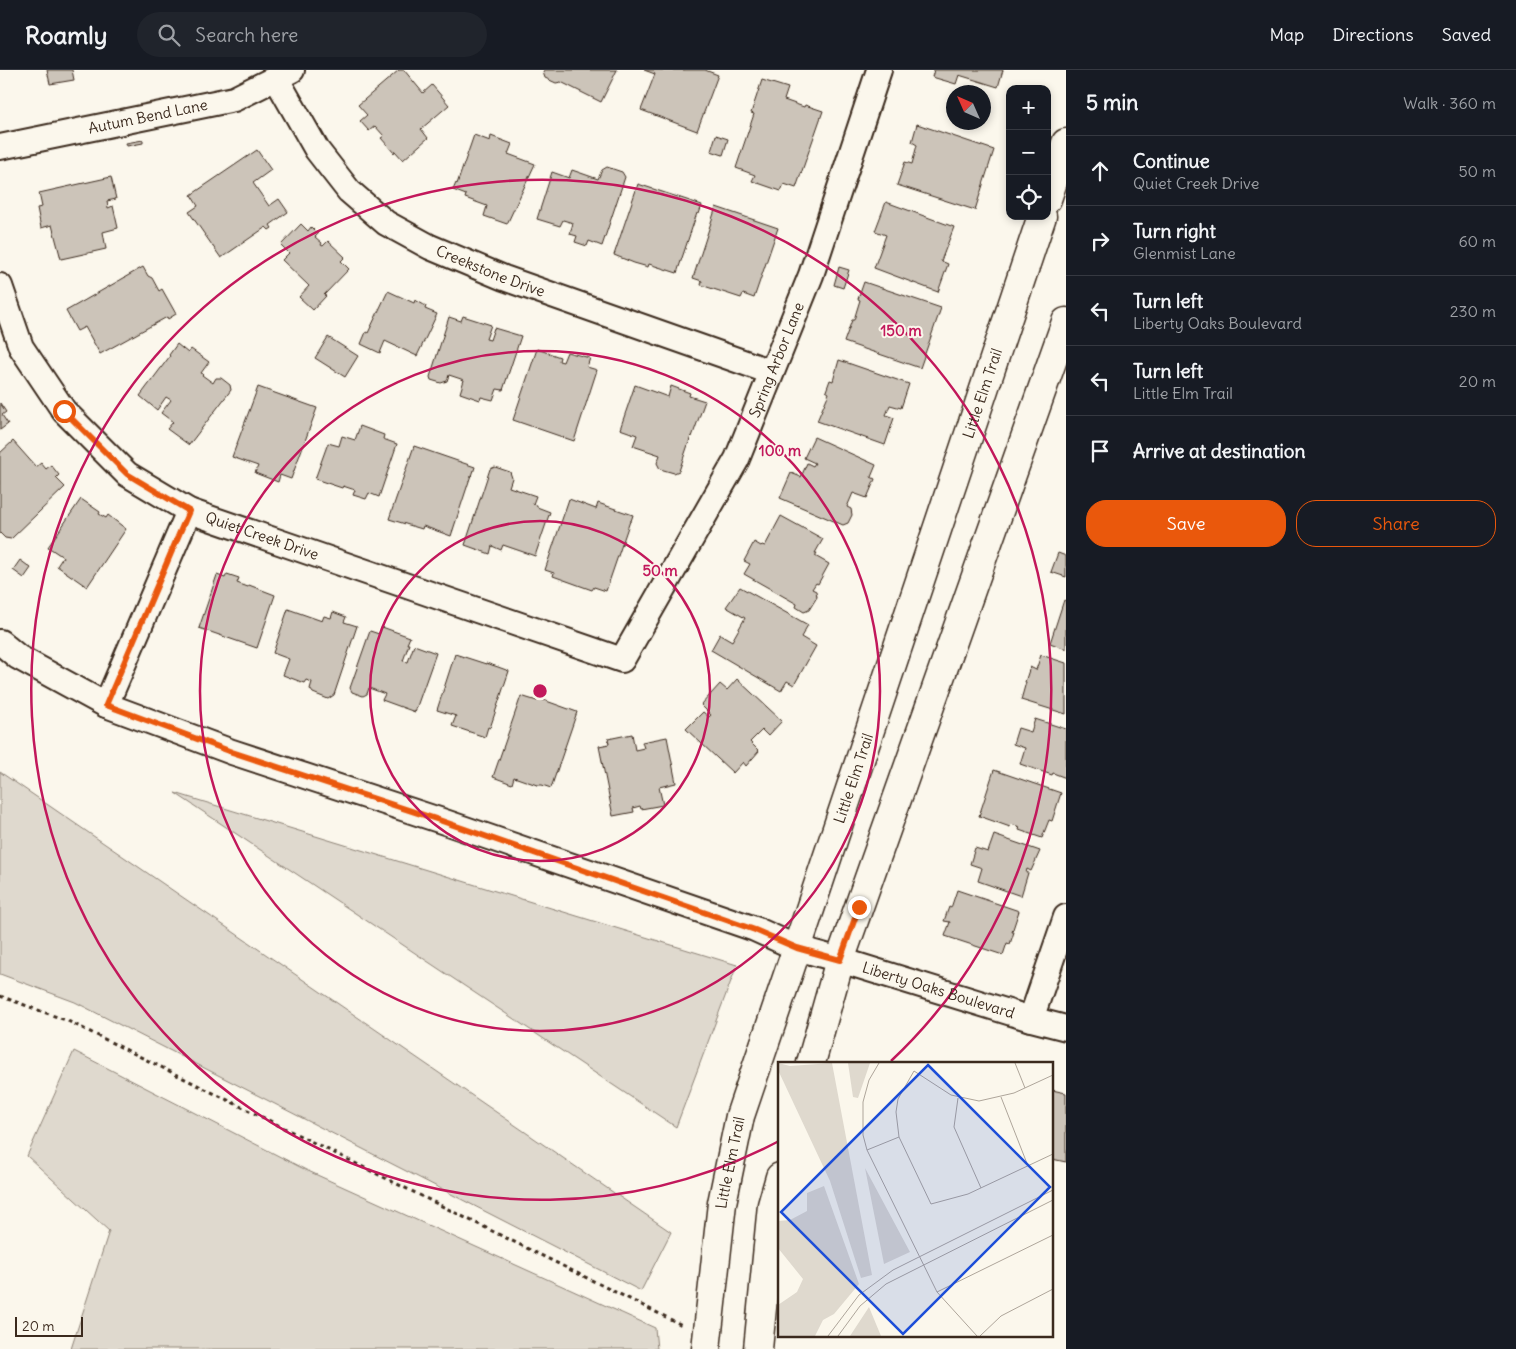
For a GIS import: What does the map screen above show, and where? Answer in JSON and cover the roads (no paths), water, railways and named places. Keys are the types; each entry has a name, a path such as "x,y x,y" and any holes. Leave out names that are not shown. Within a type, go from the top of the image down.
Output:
{"street":[{"name":"Spring Arbor Lane","path":"622,660 736,459 811,275 878,70"},
{"name":"Creekstone Drive","path":"284,74 316,150 349,190 386,223 430,248 504,278 771,372"},
{"name":"Autum Bend Lane","path":"0,147 234,99 284,74"},
{"path":"1051,187 1066,143"},
{"name":"Little Elm Trail","path":"706,1349 722,1203 740,1116 1041,220"},
{"name":"Quiet Creek Drive","path":"0,286 21,347 64,411 127,474 189,511 622,660"},
{"path":"811,1062 840,960 1066,322"},
{"path":"106,705 189,511"},
{"name":"Liberty Oaks Boulevard","path":"0,642 18,657 106,705 232,752 755,930 797,948 1066,1028"},
{"path":"1031,1019 1066,917"},
{"path":"758,1349 772,1205 778,1184"}]}
